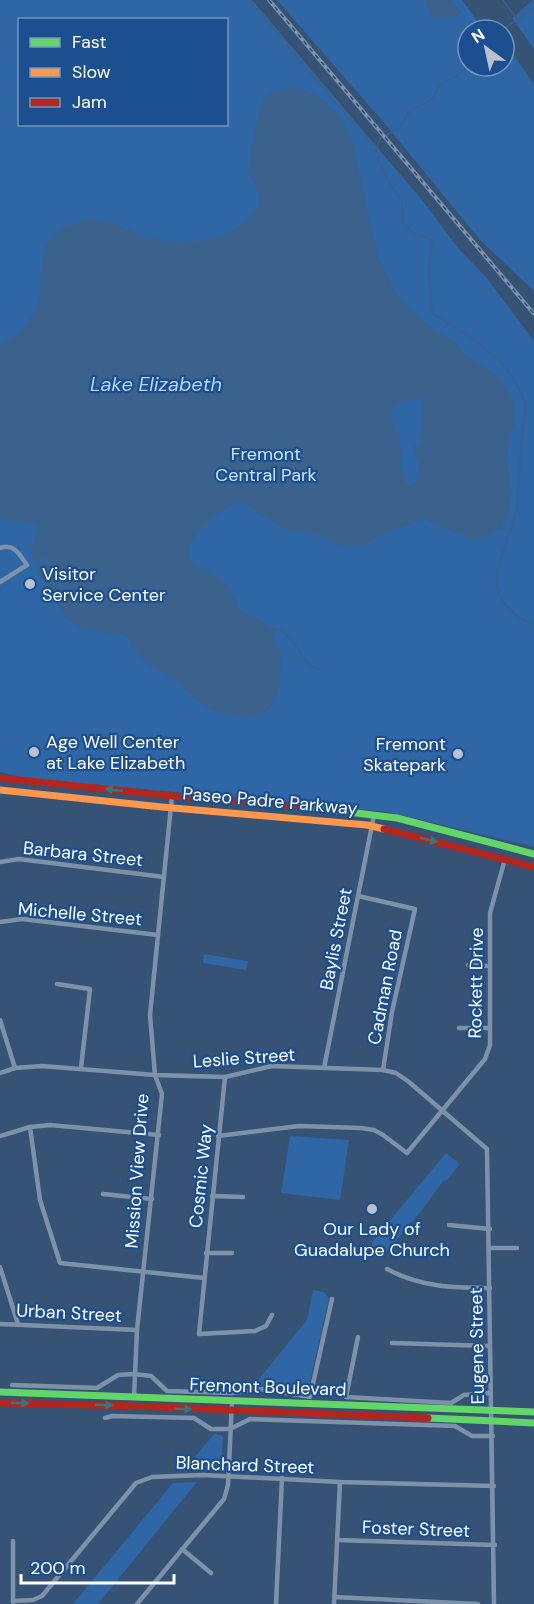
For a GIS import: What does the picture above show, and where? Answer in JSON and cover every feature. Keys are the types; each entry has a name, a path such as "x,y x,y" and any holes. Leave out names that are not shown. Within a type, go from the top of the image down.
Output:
{"main road":[{"name":"Paseo Padre Parkway","path":"0,778 172,796 292,805 397,818 534,854"},
{"name":"Paseo Padre Parkway","path":"0,790 372,826 534,867"},
{"name":"Fremont Boulevard","path":"0,1392 534,1412"},
{"name":"Mission View Drive","path":"134,1397 134,1406"},
{"name":"Fremont Boulevard","path":"0,1403 134,1406 534,1423"}],"street":[{"path":"0,548 5,546 17,551 27,565 0,582"},
{"name":"Mission View Drive","path":"134,1397 137,1330 162,1094 155,1075 150,1015 172,796"},
{"name":"Baylis Street","path":"324,1068 374,815"},
{"name":"Barbara Street","path":"0,862 19,859 164,877"},
{"name":"Rockett Drive","path":"218,1136 299,1126 361,1128 374,1130 407,1153 485,1059 490,1045 490,914 505,859"},
{"name":"Cadman Road","path":"358,896 415,909 392,1012 383,1070"},
{"name":"Michelle Street","path":"0,922 22,919 158,935"},
{"path":"468,965 489,966"},
{"path":"57,984 90,989 81,1068"},
{"path":"0,1020 15,1068"},
{"path":"459,1028 490,1028"},
{"name":"Leslie Street","path":"0,1073 15,1068 42,1065 155,1075 225,1077 272,1066 383,1070 396,1073 442,1109"},
{"name":"Cosmic Way","path":"225,1077 206,1252 200,1334 255,1331 266,1326 272,1316"},
{"name":"Eugene Street","path":"442,1109 488,1149 494,1604"},
{"path":"0,1136 30,1127 50,1125 159,1135"},
{"path":"30,1127 40,1200 60,1263 204,1278"},
{"path":"103,1194 152,1198"},
{"path":"212,1196 243,1197"},
{"path":"449,1225 490,1229"},
{"path":"490,1248 517,1248"},
{"path":"206,1252 232,1253"},
{"path":"0,1268 18,1324"},
{"path":"387,1269 425,1285 490,1288"},
{"name":"Fremont Boulevard","path":"134,1374 151,1376 167,1391 232,1393 261,1389 310,1397 332,1299"},
{"name":"Urban Street","path":"0,1324 137,1330"},
{"name":"Fremont Boulevard","path":"358,1336 346,1398 451,1403 465,1395 490,1393"},
{"path":"392,1343 489,1346"},
{"path":"12,1385 97,1388 118,1375 134,1374"},
{"path":"137,1604 224,1499 228,1476 232,1401"},
{"name":"Fremont Boulevard","path":"105,1418 112,1416 194,1418 211,1429 230,1429 250,1419 454,1426 472,1436 493,1436"},
{"name":"Blanchard Street","path":"13,1603 42,1596 136,1483 152,1477 228,1476 494,1486"},
{"path":"276,1604 282,1478"},
{"path":"334,1604 340,1482"},
{"name":"Foster Street","path":"337,1540 495,1545"},
{"path":"13,1542 13,1603"},
{"path":"183,1549 211,1573"},
{"path":"334,1597 478,1604"}],"green space":[{"name":"Fremont Central Park","path":"0,0 252,0 422,200 458,248 486,277 534,341 534,847 388,812 24,778 0,772"},
{"path":"277,0 462,0 475,18 456,18 456,78 516,78 516,59 534,84 534,291 480,240 386,125"},
{"path":"534,0 534,49 516,24 516,18 512,18"},
{"path":"204,954 248,961 246,970 203,963"},
{"path":"290,1136 349,1140 340,1200 281,1193"},
{"path":"446,1153 460,1164 447,1180 443,1181 423,1209 380,1259 372,1256 372,1242"},
{"path":"313,1290 324,1292 329,1298 308,1391 254,1385 307,1320"},
{"path":"214,1434 221,1435 223,1438 221,1468 185,1469"},
{"path":"197,1482 98,1604 73,1604 173,1483"}],"water":[{"path":"425,0 451,0 461,13 446,19 431,16"},
{"name":"Lake Elizabeth","path":"288,88 309,92 318,97 334,110 346,127 351,137 378,257 394,290 410,311 457,344 462,352 502,380 514,405 515,421 508,443 507,462 511,497 507,520 485,539 470,539 423,519 381,535 363,546 344,546 314,534 296,532 279,526 242,503 230,506 212,519 201,529 191,544 190,560 199,568 223,581 234,597 239,610 266,623 268,628 271,627 275,631 277,647 280,648 279,686 271,706 264,713 238,716 218,712 203,704 145,661 125,635 79,628 67,618 36,570 36,565 44,561 68,598 70,597 46,557 35,563 32,558 37,526 0,519 0,346 20,331 35,311 39,299 46,249 51,238 61,229 76,222 95,220 161,241 188,242 227,233 248,219 255,211 259,198 249,166 260,111 264,100 269,95","holes":["414,398 421,400 423,405 421,445 414,445 415,456 420,464 417,481 409,486 405,484 405,476 400,470 400,443 390,410"]}],"waterway":[{"path":"250,0 357,127"},
{"path":"503,0 517,19"},
{"path":"516,20 534,7"},
{"path":"456,75 441,84 432,99 409,112 400,127 380,139 376,155 402,202 403,223 412,232 432,240 429,273 432,313 474,340 497,359 510,373 523,396 526,410 517,511 497,571 497,581 498,590 505,605 534,626"},
{"path":"366,137 375,148"},
{"path":"500,527 509,532"},
{"path":"273,629 285,634 313,667 331,672"}],"railway":[{"path":"269,0 534,314"}],"traffic: fast":[{"path":"307,807 397,818 534,854"},
{"path":"0,1392 534,1412"},
{"path":"428,1418 534,1423"}],"traffic: slow":[{"path":"0,790 367,825 384,829"}],"traffic: jam":[{"path":"0,778 307,807"},
{"path":"384,829 534,867"},
{"path":"0,1403 428,1418"}],"place":[{"name":"Visitor Service Center","path":"30,584"},
{"name":"Age Well Center at Lake Elizabeth","path":"34,752"},
{"name":"Fremont Skatepark","path":"458,754"},
{"name":"Our Lady of Guadalupe Church","path":"372,1209"}]}
